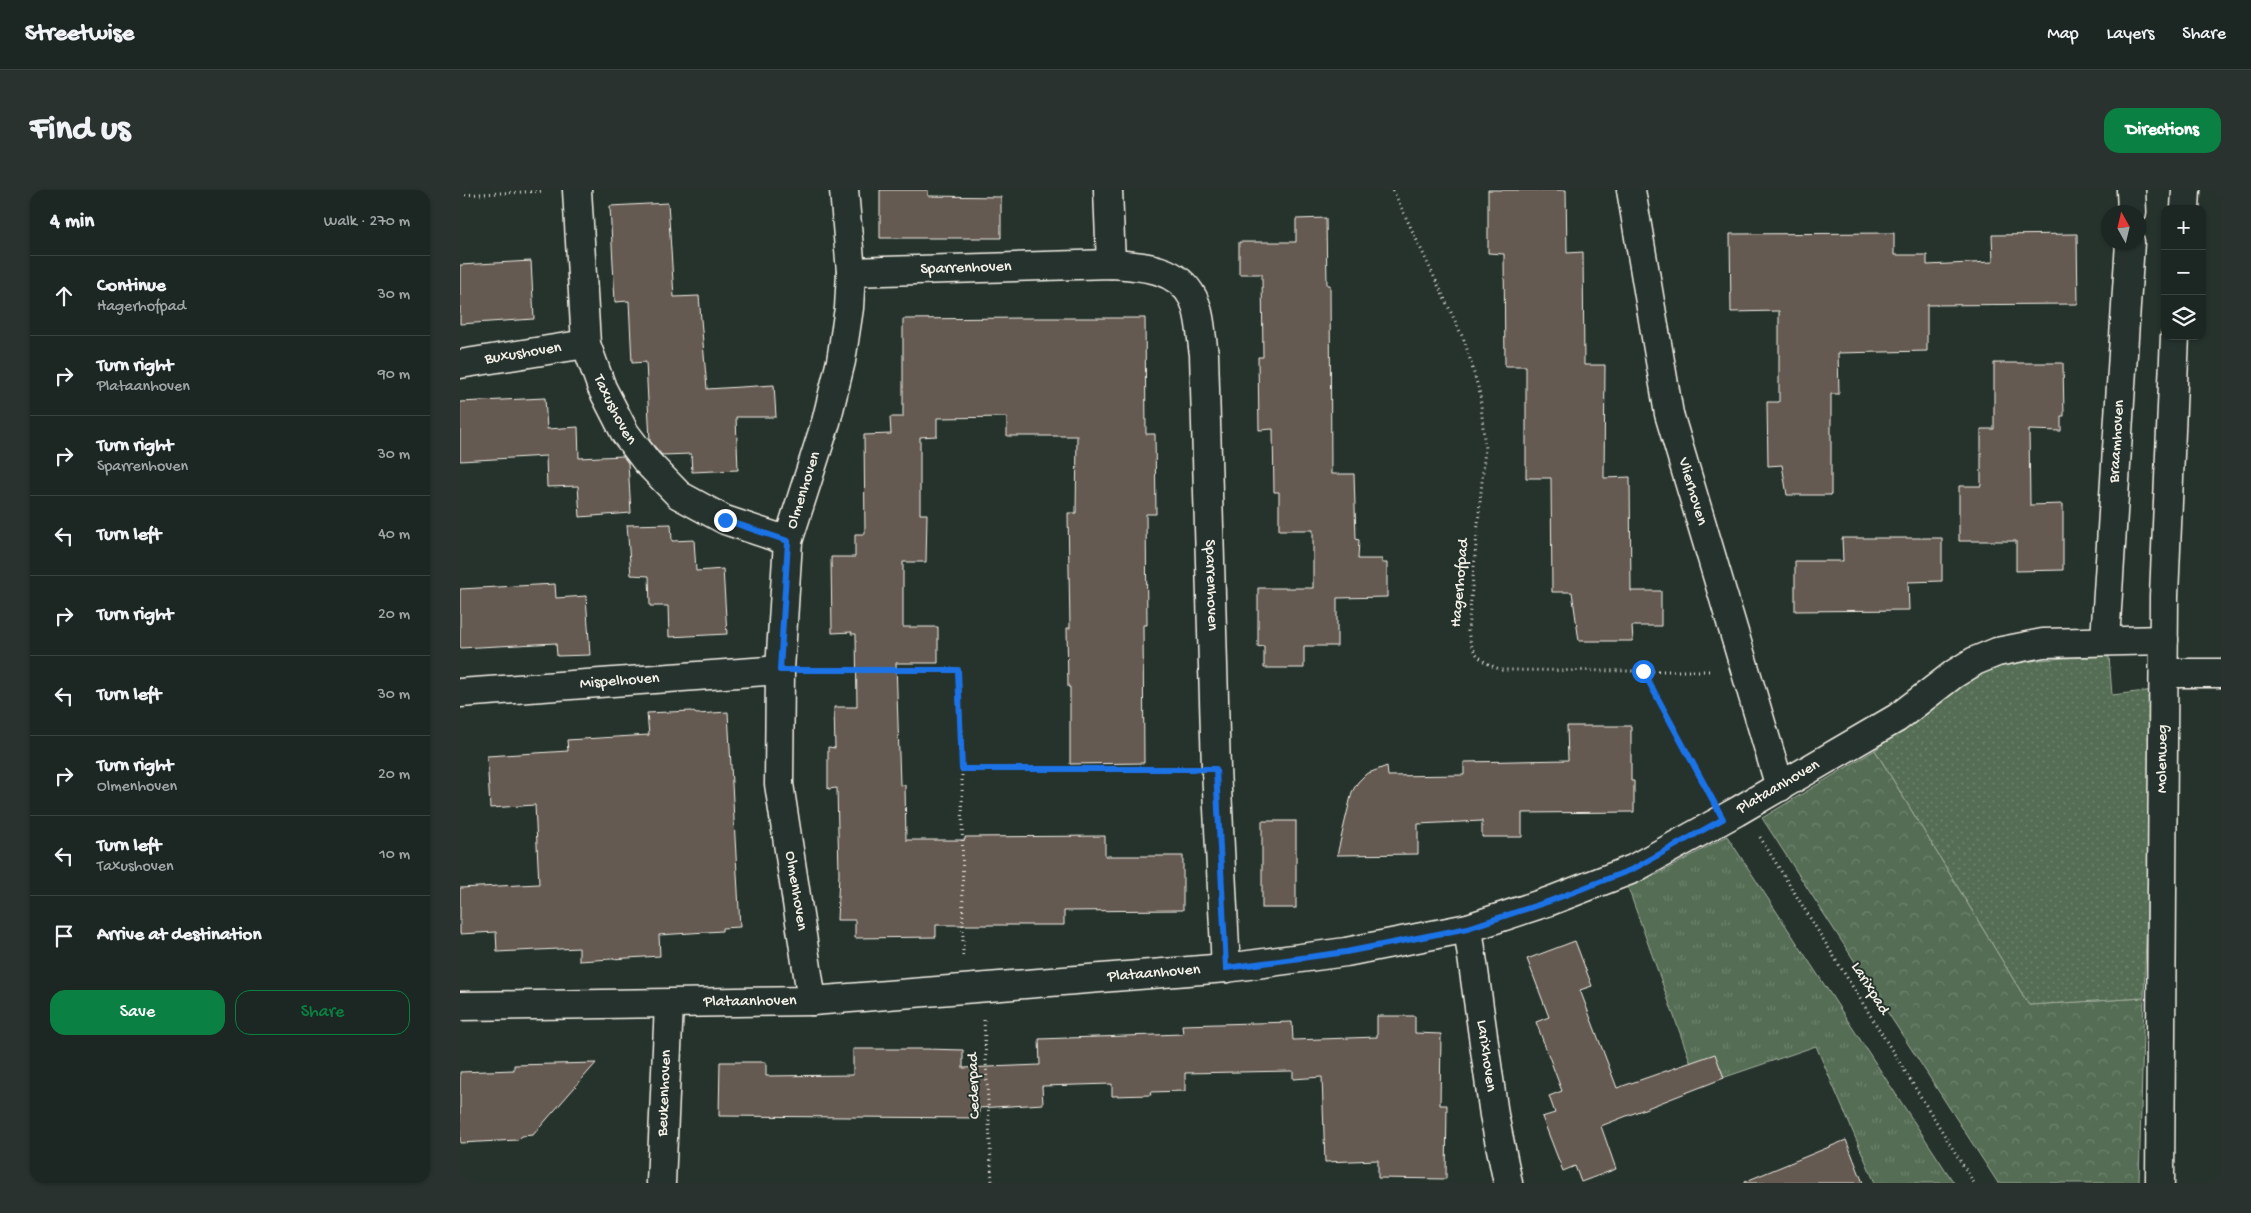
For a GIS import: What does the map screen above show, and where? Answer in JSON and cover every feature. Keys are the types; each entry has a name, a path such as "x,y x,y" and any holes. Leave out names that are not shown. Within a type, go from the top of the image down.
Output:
{"street":[{"name":"Taxushoven","path":"577,190 586,344 602,388 625,433 647,462 679,495 725,520 788,541"},
{"name":"Olmenhoven","path":"812,1001 779,784 780,670 788,541 826,422 839,369 849,308 851,272 844,190"},
{"path":"1108,190 1111,264"},
{"name":"Vlierhoven","path":"1631,190 1669,414 1780,787"},
{"path":"2131,190 2132,205"},
{"path":"2184,205 2186,190"},
{"name":"Braamhoven","path":"2105,640 2129,250"},
{"name":"Sparrenhoven","path":"851,272 1111,264 1146,266 1164,272 1180,281 1193,298 1204,354 1216,769 1226,968"},
{"name":"Molenweg","path":"2160,1183 2164,640 2175,340"},
{"name":"Buxushoven","path":"460,364 586,344"},
{"name":"Plataanhoven","path":"460,1006 812,1001 1226,968 1346,952 1468,928 1550,901 1633,869 1730,816 1897,718 1954,674 1976,661 1997,652 2043,643 2164,640"},
{"name":"Mispelhoven","path":"460,693 780,670"},
{"path":"2164,673 2221,673"},
{"name":"Larixhoven","path":"1468,928 1494,1115 1508,1183"},
{"name":"Beukenhoven","path":"661,1183 669,1004"}],"path":[{"path":"460,195 546,190"},
{"name":"Hagerhofpad","path":"1393,190 1465,342 1480,394 1484,449 1468,631 1470,645 1478,657 1489,665 1502,670 1643,671 1730,816"},
{"name":"Cederpad","path":"780,670 958,670 973,988 992,1183"},
{"path":"962,769 1216,769"},
{"name":"Larixpad","path":"1730,816 1754,827 1974,1183"}],"green space":[{"path":"2109,656 2112,695 2154,690 2144,998 2029,1005 1875,750 1956,688 1992,669 2034,660"},
{"path":"1875,750 2029,1005 2144,998 2139,1183 1998,1183 1762,818"},
{"path":"1727,836 1954,1183 1875,1183 1816,1046 1699,1086 1627,885 1658,874"}],"building":[{"path":"880,190 928,190 928,196 1001,197 1001,238 880,238"},
{"path":"1488,190 1566,190 1567,253 1583,252 1584,365 1605,365 1604,478 1630,477 1631,591 1661,591 1661,626 1632,626 1633,641 1579,641 1572,592 1552,592 1551,478 1526,478 1526,366 1505,366 1504,254 1488,253"},
{"path":"668,203 674,297 699,296 707,389 774,385 776,417 736,417 738,470 692,472 691,454 662,455 650,441 646,362 632,363 629,301 615,302 610,206"},
{"path":"1326,218 1327,285 1330,285 1331,474 1354,474 1356,539 1359,540 1358,559 1382,559 1382,563 1387,563 1387,597 1337,598 1337,646 1304,646 1304,668 1264,668 1264,646 1258,647 1258,588 1313,588 1313,530 1279,530 1279,492 1274,492 1273,429 1259,430 1258,357 1263,357 1262,274 1239,274 1239,242 1296,242 1296,219"},
{"path":"1894,233 1894,255 1927,255 1927,265 1993,262 1992,235 2077,234 2078,304 1927,305 1927,351 1838,353 1839,394 1831,394 1831,495 1787,495 1782,465 1768,466 1767,402 1779,402 1779,311 1731,312 1730,234"},
{"path":"531,261 534,319 460,324 460,265"},
{"path":"1145,318 1146,434 1155,434 1156,514 1146,514 1147,625 1143,625 1144,763 1070,764 1070,687 1068,687 1067,628 1070,628 1068,513 1076,513 1077,436 1007,436 1007,417 937,418 937,436 920,437 920,514 927,514 926,562 903,562 903,627 938,627 938,663 896,663 900,785 905,785 906,840 965,840 965,837 1105,836 1105,856 1183,856 1183,910 1064,911 1064,925 936,925 936,937 855,938 855,920 837,920 839,874 837,788 828,789 828,747 835,748 834,707 857,707 856,634 851,634 852,632 832,633 831,557 855,557 855,534 865,534 864,435 891,434 890,417 903,417 903,319"},
{"path":"1994,363 2063,363 2064,416 2061,416 2061,431 2029,430 2030,505 2063,504 2063,570 2016,571 2016,541 1959,541 1959,486 1981,486 1981,429 1994,429"},
{"path":"545,398 547,429 578,427 579,458 623,456 628,463 631,513 580,517 578,486 547,487 546,456 460,461 460,402"},
{"path":"671,524 672,541 694,540 696,571 723,569 727,634 669,637 668,606 650,606 649,576 631,575 627,525"},
{"path":"1842,538 1942,538 1942,581 1908,582 1909,610 1795,611 1795,561 1843,561"},
{"path":"555,584 556,598 586,596 590,655 557,656 556,643 460,648 460,589"},
{"path":"691,711 697,714 728,712 740,927 722,928 722,931 659,935 660,956 579,961 579,948 497,952 496,932 460,934 460,888 539,884 535,805 490,808 487,756 568,751 567,740 649,735 647,713"},
{"path":"1567,726 1631,726 1631,781 1634,781 1634,812 1522,813 1522,837 1482,837 1482,821 1418,824 1418,854 1337,855 1352,792 1366,774 1387,766 1388,776 1464,775 1464,762 1568,760"},
{"path":"1262,821 1296,821 1296,908 1262,908"},
{"path":"1575,941 1592,986 1580,990 1617,1088 1715,1054 1724,1078 1601,1126 1616,1169 1581,1182 1575,1166 1563,1171 1542,1117 1555,1113 1549,1096 1562,1091 1536,1022 1549,1017 1527,959"},
{"path":"1377,1016 1415,1016 1415,1033 1441,1034 1440,1105 1447,1105 1446,1179 1378,1178 1378,1160 1325,1162 1322,1077 1293,1079 1293,1071 1185,1073 1185,1091 1150,1092 1151,1095 1112,1096 1112,1084 1042,1086 1043,1104 979,1108 979,1118 719,1116 720,1062 766,1062 766,1076 853,1075 853,1049 927,1049 963,1050 963,1068 1040,1065 1039,1039 1183,1034 1182,1025 1292,1022 1293,1040 1377,1037"},
{"path":"596,1063 533,1135 522,1136 518,1140 460,1143 460,1072 514,1070 514,1065"},
{"path":"1846,1140 1863,1183 1744,1183 1744,1182"}],"route":[{"path":"725,520 788,541 780,670 958,670 962,769 1216,769 1226,968 1346,952 1468,928 1550,901 1633,869 1723,819 1643,671"}]}
